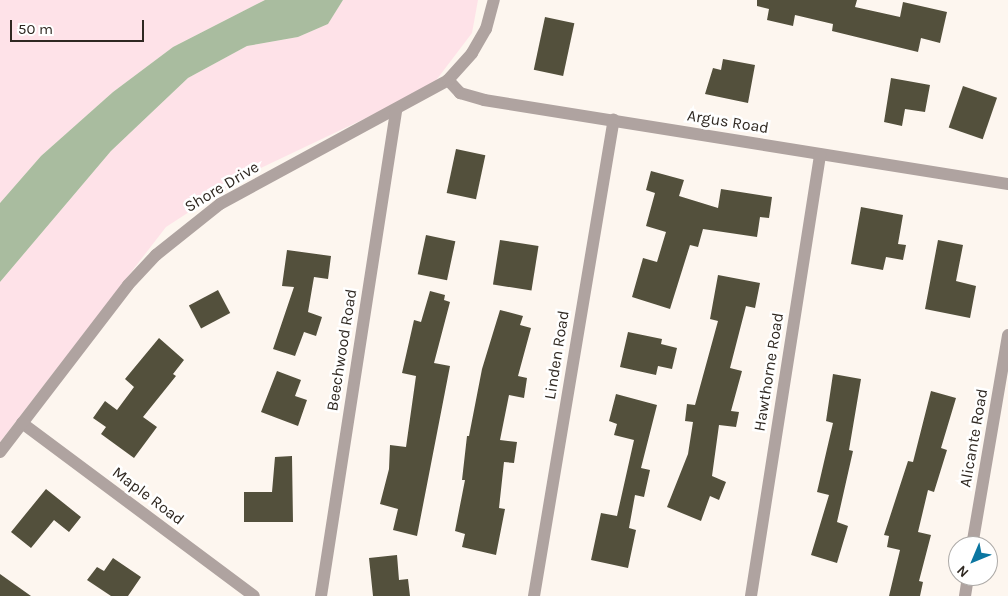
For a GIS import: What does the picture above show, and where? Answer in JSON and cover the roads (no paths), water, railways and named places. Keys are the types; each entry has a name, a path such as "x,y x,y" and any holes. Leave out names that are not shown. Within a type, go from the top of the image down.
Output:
{"street":[{"name":"Shore Drive","path":"0,452 128,285 187,227 220,204 396,110 448,80 472,53 486,29 494,0"},
{"name":"Argus Road","path":"448,80 460,93 484,100 1008,184"},
{"name":"Beechwood Road","path":"321,596 396,110"},
{"name":"Linden Road","path":"534,596 614,120"},
{"name":"Hawthorne Road","path":"751,596 820,154"},
{"name":"Alicante Road","path":"974,536 1008,335"},
{"name":"Maple Road","path":"22,423 254,596"}]}
